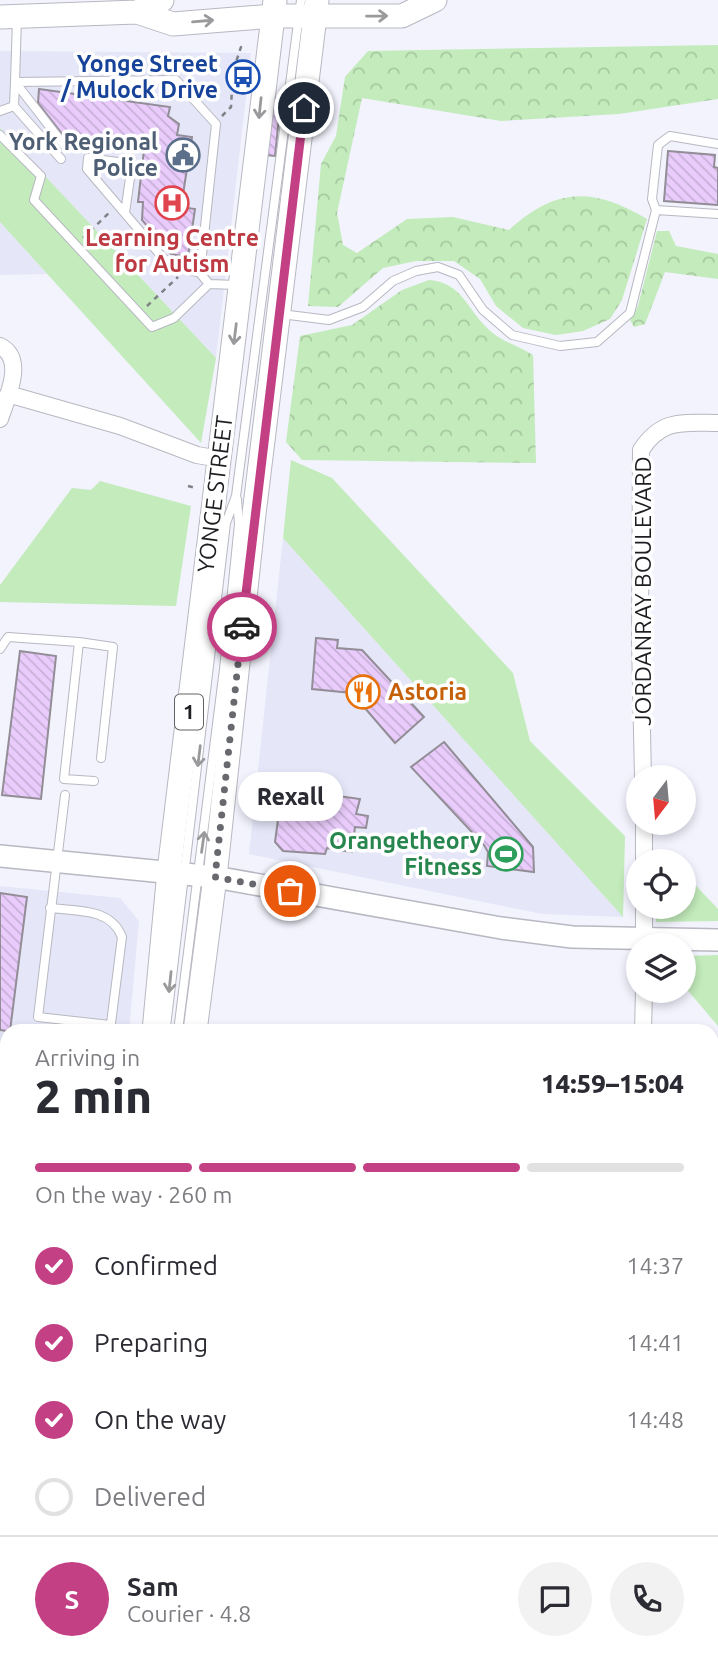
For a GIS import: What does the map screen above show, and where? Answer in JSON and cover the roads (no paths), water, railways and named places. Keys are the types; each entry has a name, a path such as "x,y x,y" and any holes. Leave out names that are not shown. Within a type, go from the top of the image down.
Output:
{"main road":[{"path":"138,12 162,0"},
{"path":"8,17 138,12 173,24 274,8 308,8 402,16 435,0"},
{"name":"YONGE STREET","path":"195,1024 192,874 220,459 274,8"},
{"name":"YONGE STREET","path":"156,1024 192,874 278,314 308,8"}],"street":[{"path":"0,346 11,353 14,362 0,419"},
{"path":"8,394 120,426 197,455 220,459"},
{"name":"JORDANRAY BOULEVARD","path":"643,765 641,450 653,432 677,423 718,423"},
{"path":"0,856 57,864 192,874 501,928 626,942"},
{"path":"696,941 718,940"},
{"path":"643,1024 644,1003"}],"lane":[{"path":"179,1024 226,523 236,496 308,8"},
{"path":"8,17 15,82 13,106 61,159"},
{"path":"15,82 176,80 216,124 200,273"},
{"path":"15,82 64,145"},
{"path":"0,111 13,106"},
{"path":"0,135 41,176 34,200 152,327 174,318 209,284 240,285"},
{"path":"278,314 329,320 363,307 393,281 416,271 438,267 460,275 483,310 512,335 560,346 597,342 630,313 656,210 652,199 658,145 670,136 718,144"},
{"path":"125,213 132,164 88,158 87,169 163,258 172,265 200,273 209,284"},
{"path":"656,210 718,214"},
{"path":"166,1024 192,874 239,524 236,496"},
{"path":"0,648 8,637 113,647 101,758"},
{"path":"79,642 64,779 94,781"},
{"path":"65,796 38,1017 84,1024"},
{"path":"50,908 102,914 120,929 122,937 111,1024"}],"place":[{"name":"Yonge Street / Mulock Drive","path":"243,77"},
{"name":"York Regional Police","path":"183,155"},
{"name":"Learning Centre for Autism","path":"172,203"},
{"name":"Astoria","path":"363,692"},
{"name":"Orangetheory Fitness","path":"506,854"},
{"name":"Rexall","path":"290,891"}]}
